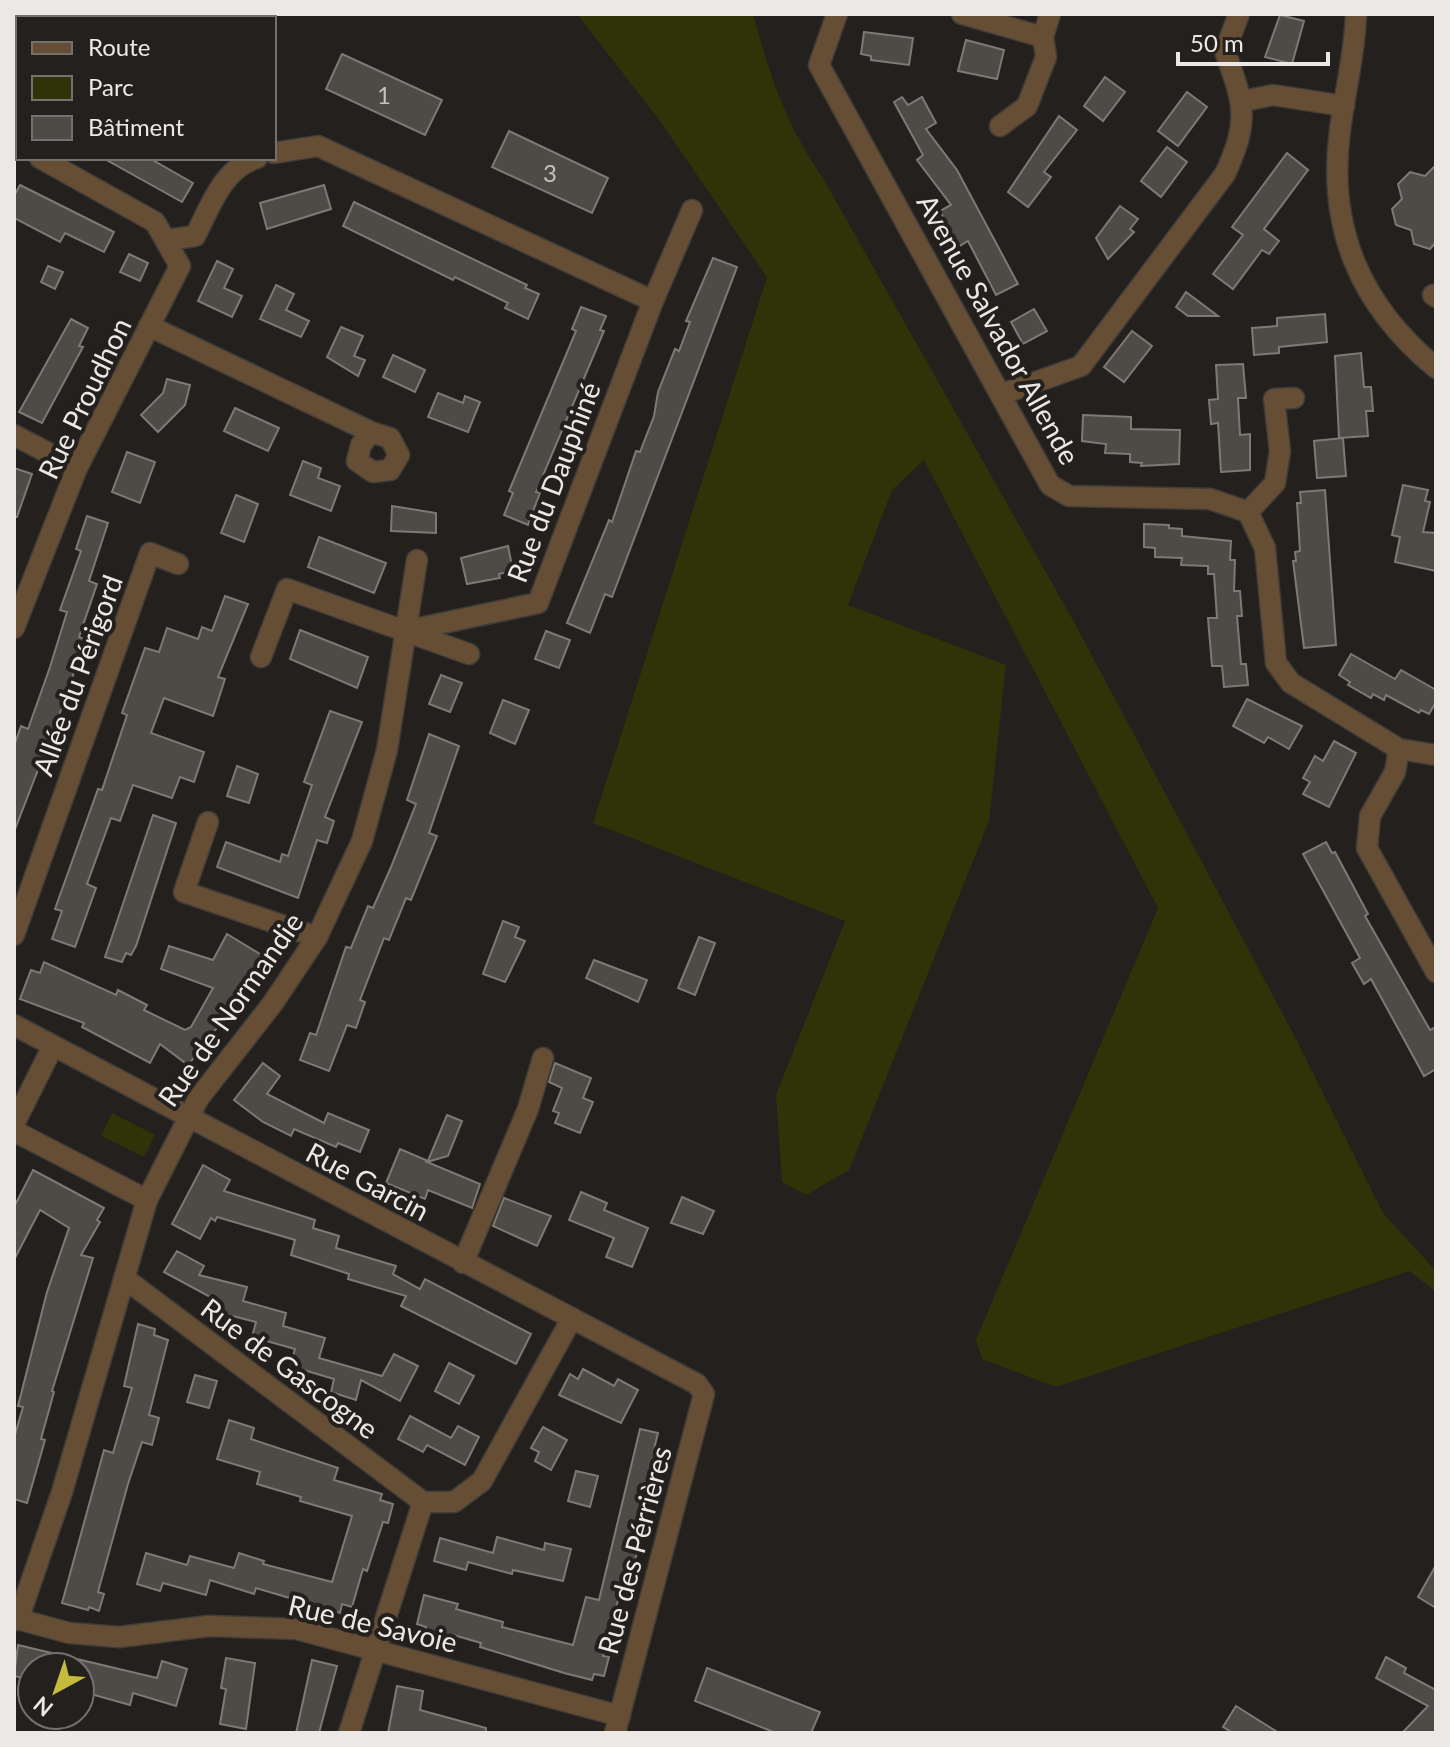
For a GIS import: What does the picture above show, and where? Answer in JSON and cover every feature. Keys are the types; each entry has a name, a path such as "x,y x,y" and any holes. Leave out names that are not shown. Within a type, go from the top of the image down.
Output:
{"street":[{"name":"Avenue Salvador Allende","path":"837,14 819,65 1050,485 1069,496 1210,499 1248,512"},
{"path":"962,14 1043,37"},
{"path":"1000,126 1027,106 1046,57 1043,37 1050,14"},
{"path":"1002,394 1081,366 1225,174 1240,140 1243,101 1225,51 1239,14"},
{"path":"1356,14 1336,200 1356,271 1400,338 1436,368"},
{"path":"1243,101 1273,95 1344,106"},
{"path":"276,153 318,146 653,301"},
{"path":"44,160 155,222 167,240 195,236 227,176 241,163 251,160"},
{"name":"Rue du Dauphiné","path":"405,631 538,603 653,301 692,210"},
{"name":"Rue Proudhon","path":"14,628 77,468 180,266 167,240"},
{"path":"149,326 371,432"},
{"path":"1294,398 1274,399 1280,451 1275,483 1248,512 1265,548 1276,663 1291,683 1399,749 1436,755"},
{"path":"14,435 77,468"},
{"name":"Allée du Périgord","path":"14,935 150,553 178,564"},
{"name":"Rue de Normandie","path":"16,1619 62,1492 147,1200 187,1116 273,1003 317,937 362,841 387,750 417,560"},
{"path":"261,657 287,589 469,654"},
{"path":"1399,749 1395,772 1370,816 1367,848 1436,972"},
{"path":"208,822 184,892 192,901 317,937"},
{"name":"Rue Garcin","path":"14,1025 697,1384"},
{"path":"14,1124 53,1046"},
{"path":"463,1263 528,1109 543,1058"},
{"path":"14,1131 147,1200"},
{"name":"Rue de Gascogne","path":"124,1278 423,1502"},
{"path":"349,1733 423,1502 454,1502 482,1481 572,1318"},
{"name":"Rue des Pérrières","path":"618,1725 704,1394 697,1384"},
{"name":"Rue de Savoie","path":"16,1619 69,1633 119,1637 209,1626 296,1629 377,1648 618,1725"}],"green space":[{"path":"577,14 753,14 773,81 799,138 1074,622 1295,1037 1383,1213 1436,1271 1436,1292 1410,1271 1056,1387 982,1359 976,1340 1158,908 924,460 892,490 848,605 1006,665 989,821 849,1170 806,1195 782,1182 776,1095 845,921 593,823 767,277 660,121"},
{"path":"112,1113 155,1135 144,1157 101,1136"}],"building":[{"path":"1280,15 1304,21 1292,64 1265,57"},
{"path":"864,32 913,38 909,65 871,60 871,56 861,54"},
{"path":"966,40 1004,50 997,79 958,71"},
{"path":"342,54 442,100 425,135 326,89"},
{"path":"1105,77 1125,92 1103,121 1084,106"},
{"path":"1187,92 1207,107 1178,146 1158,131"},
{"path":"902,97 908,105 922,97 936,123 926,129 957,170 1018,284 996,295 968,241 958,247 940,211 951,205 917,160 923,155 894,102"},
{"path":"1059,116 1077,130 1044,172 1051,177 1028,207 1008,192"},
{"path":"509,131 608,178 592,213 492,167"},
{"path":"1167,147 1187,162 1161,197 1141,181"},
{"path":"1287,153 1308,170 1264,229 1279,241 1269,254 1262,250 1233,289 1213,274 1243,235 1232,227"},
{"path":"107,160 153,160 193,183 182,202"},
{"path":"1436,165 1436,242 1430,249 1414,244 1411,230 1396,225 1392,209 1402,199 1398,184 1410,172 1425,176"},
{"path":"20,185 114,232 104,252 65,233 60,242 14,218 14,196"},
{"path":"324,185 331,209 267,229 260,203"},
{"path":"354,202 527,285 525,288 539,294 528,319 505,308 508,303 455,277 453,280 343,226"},
{"path":"1120,206 1138,219 1130,229 1134,232 1108,259 1096,238"},
{"path":"129,254 148,263 140,281 120,272"},
{"path":"713,258 737,267 612,597 605,594 590,633 567,623 609,520 612,522 636,451 640,452 654,416 658,392 675,349 679,351 690,322 686,321"},
{"path":"217,261 233,269 224,288 242,296 232,317 198,301"},
{"path":"48,266 63,272 55,289 41,282"},
{"path":"276,285 294,294 286,310 309,321 301,337 260,319"},
{"path":"1186,292 1218,316 1188,316 1176,307"},
{"path":"581,307 606,316 600,330 604,331 536,492 540,493 528,525 504,515 513,493 509,491 576,331 572,329"},
{"path":"1034,309 1047,331 1023,344 1011,322"},
{"path":"1325,314 1327,342 1279,347 1279,353 1254,355 1252,328 1277,326 1277,318"},
{"path":"71,319 88,328 79,346 83,347 42,423 19,412"},
{"path":"341,327 363,336 354,356 365,360 358,376 327,357"},
{"path":"1132,331 1152,346 1124,382 1104,367"},
{"path":"1361,353 1364,387 1371,387 1373,411 1366,411 1368,436 1339,438 1335,356"},
{"path":"393,355 425,370 415,392 383,377"},
{"path":"1243,364 1246,398 1238,398 1240,435 1250,434 1250,470 1221,472 1218,423 1211,424 1209,400 1218,399 1216,365"},
{"path":"167,379 190,385 185,405 158,432 141,415 163,393"},
{"path":"438,393 463,403 465,396 480,402 468,432 428,417"},
{"path":"235,408 279,428 268,451 224,431"},
{"path":"1083,415 1131,417 1131,429 1180,430 1179,464 1141,466 1142,463 1130,462 1130,454 1105,453 1106,444 1082,441"},
{"path":"1343,438 1346,476 1317,478 1314,441"},
{"path":"127,452 155,462 140,503 112,492"},
{"path":"303,461 321,468 318,478 340,486 331,511 290,495"},
{"path":"14,468 32,474 17,517 14,517"},
{"path":"1403,485 1428,490 1425,501 1430,502 1423,532 1436,533 1436,571 1395,562 1400,537 1392,535"},
{"path":"1325,490 1336,645 1304,648 1293,561 1296,561 1295,552 1300,551 1297,503 1301,503 1300,492"},
{"path":"236,495 258,504 244,542 221,533"},
{"path":"392,506 436,513 436,533 391,531"},
{"path":"87,516 108,523 89,581 97,584 79,637 84,639 68,692 14,832 14,746 21,726 28,729 50,667 67,612 60,610 81,551 76,549"},
{"path":"1144,524 1182,529 1182,536 1231,541 1230,560 1235,560 1234,591 1240,591 1242,616 1237,616 1241,664 1246,664 1248,685 1224,687 1222,666 1212,666 1208,618 1217,618 1214,574 1208,574 1208,566 1181,565 1182,558 1155,557 1155,548 1144,547"},
{"path":"319,537 386,563 374,593 308,567"},
{"path":"508,546 513,571 499,574 500,578 467,584 461,558"},
{"path":"225,596 248,604 218,677 225,679 213,716 164,698 151,733 204,752 194,782 180,777 172,798 133,785 120,821 111,818 87,884 96,888 75,947 52,939 62,911 55,909 98,789 102,790 127,715 122,713 145,648 159,652 167,628 198,639 202,627 212,631"},
{"path":"300,630 368,657 357,688 290,659"},
{"path":"546,631 570,640 559,668 535,659"},
{"path":"1351,654 1395,679 1401,670 1436,690 1436,702 1429,714 1421,710 1419,713 1386,695 1384,700 1373,694 1371,698 1348,685 1350,682 1339,675"},
{"path":"441,675 462,683 450,712 429,704"},
{"path":"1247,699 1302,726 1289,749 1268,737 1264,743 1233,726"},
{"path":"503,700 529,710 515,744 490,733"},
{"path":"330,711 362,722 325,817 334,821 327,843 317,840 298,898 217,867 226,842 280,862 282,854 288,856 312,785 304,782"},
{"path":"429,734 459,746 429,833 437,836 411,900 406,898 389,940 384,938 360,1000 365,1002 356,1028 347,1025 329,1071 300,1060 310,1033 316,1035 346,947 351,948 368,906 373,908 416,804 407,800"},
{"path":"1334,741 1356,753 1329,807 1303,794 1310,782 1303,778 1315,756 1323,761"},
{"path":"237,766 258,774 249,803 227,796"},
{"path":"153,815 176,823 136,946 131,955 126,953 122,962 105,957"},
{"path":"1326,842 1332,853 1335,852 1368,914 1365,916 1430,1030 1436,1027 1436,1069 1424,1076 1371,979 1364,984 1352,963 1360,958 1303,854"},
{"path":"503,921 519,927 515,937 525,941 505,982 483,974"},
{"path":"227,934 265,957 253,978 248,976 220,1024 188,1065 160,1044 150,1063 82,1027 84,1023 20,999 31,970 40,973 44,962 116,995 118,990 147,1005 144,1010 185,1030 191,1027 213,988 161,969 169,946 213,960"},
{"path":"699,937 715,943 695,995 678,988"},
{"path":"594,960 647,980 638,1002 586,978"},
{"path":"263,1063 280,1076 267,1094 324,1123 328,1113 369,1130 360,1152 338,1143 336,1147 294,1129 291,1136 263,1122 234,1100"},
{"path":"555,1063 591,1078 583,1098 593,1102 580,1133 555,1123 559,1113 553,1111 562,1088 549,1082"},
{"path":"447,1115 462,1121 448,1156 427,1162 480,1184 472,1208 428,1190 425,1199 386,1183 400,1149 428,1161"},
{"path":"203,1165 230,1180 224,1191 315,1220 313,1228 339,1236 336,1248 396,1266 393,1274 420,1289 425,1279 531,1334 516,1364 401,1306 406,1296 348,1279 349,1274 291,1255 295,1240 217,1217 215,1221 211,1218 200,1239 172,1224"},
{"path":"33,1170 104,1208 97,1220 100,1222 81,1255 93,1258 52,1391 41,1439 45,1440 27,1503 14,1499 14,1438 23,1407 18,1406 47,1292 69,1228 40,1210 14,1260 14,1207"},
{"path":"581,1192 607,1203 604,1210 648,1228 632,1267 606,1257 614,1238 569,1220"},
{"path":"682,1197 714,1211 703,1234 671,1223"},
{"path":"504,1198 551,1216 537,1246 493,1226"},
{"path":"177,1251 204,1266 199,1275 247,1287 243,1301 286,1313 283,1326 325,1338 319,1358 382,1376 394,1354 418,1366 400,1401 361,1380 356,1400 331,1392 334,1379 290,1366 295,1349 252,1337 256,1322 213,1311 216,1300 164,1272"},
{"path":"138,1324 155,1329 154,1335 168,1340 149,1415 159,1418 152,1445 142,1442 128,1484 98,1592 104,1594 99,1611 89,1607 88,1610 62,1603 104,1450 113,1453 132,1388 124,1386"},
{"path":"449,1363 474,1376 459,1404 435,1391"},
{"path":"583,1369 614,1386 618,1379 638,1390 621,1423 559,1395 570,1374 578,1379"},
{"path":"195,1375 217,1381 209,1408 187,1402"},
{"path":"410,1416 451,1438 458,1426 479,1437 465,1465 427,1445 423,1452 398,1439"},
{"path":"229,1420 254,1428 251,1439 338,1468 334,1480 382,1494 380,1500 393,1504 388,1523 383,1522 367,1571 363,1569 352,1607 342,1604 340,1613 256,1588 254,1594 210,1580 206,1595 163,1583 160,1591 137,1584 146,1553 187,1565 190,1556 234,1568 239,1553 264,1561 263,1564 332,1582 352,1516 257,1484 260,1472 217,1459"},
{"path":"543,1427 567,1440 551,1470 535,1461 539,1452 531,1448"},
{"path":"640,1429 658,1433 653,1453 662,1455 630,1580 624,1578 603,1656 609,1657 604,1676 594,1674 592,1680 564,1673 480,1647 481,1643 450,1634 448,1642 424,1636 426,1627 417,1624 424,1595 458,1604 456,1609 503,1622 502,1627 573,1645 586,1597 599,1600"},
{"path":"576,1471 598,1476 590,1507 568,1501"},
{"path":"497,1537 544,1550 545,1543 571,1549 563,1581 513,1570 512,1574 468,1562 466,1570 434,1561 440,1538 493,1553"},
{"path":"1436,1565 1436,1608 1418,1597"},
{"path":"18,1645 43,1651 17,1651"},
{"path":"1386,1657 1406,1668 1404,1673 1436,1690 1436,1733 1402,1733 1428,1706 1376,1678"},
{"path":"226,1658 255,1663 246,1729 220,1724 226,1689 221,1688"},
{"path":"312,1660 337,1666 319,1733 296,1733"},
{"path":"162,1661 187,1669 176,1706 133,1693 130,1705 96,1695 96,1664 157,1678"},
{"path":"707,1668 820,1712 811,1733 776,1733 695,1701"},
{"path":"397,1686 423,1691 420,1710 486,1728 486,1733 388,1733"},
{"path":"1236,1706 1279,1733 1233,1733 1223,1727"}]}
